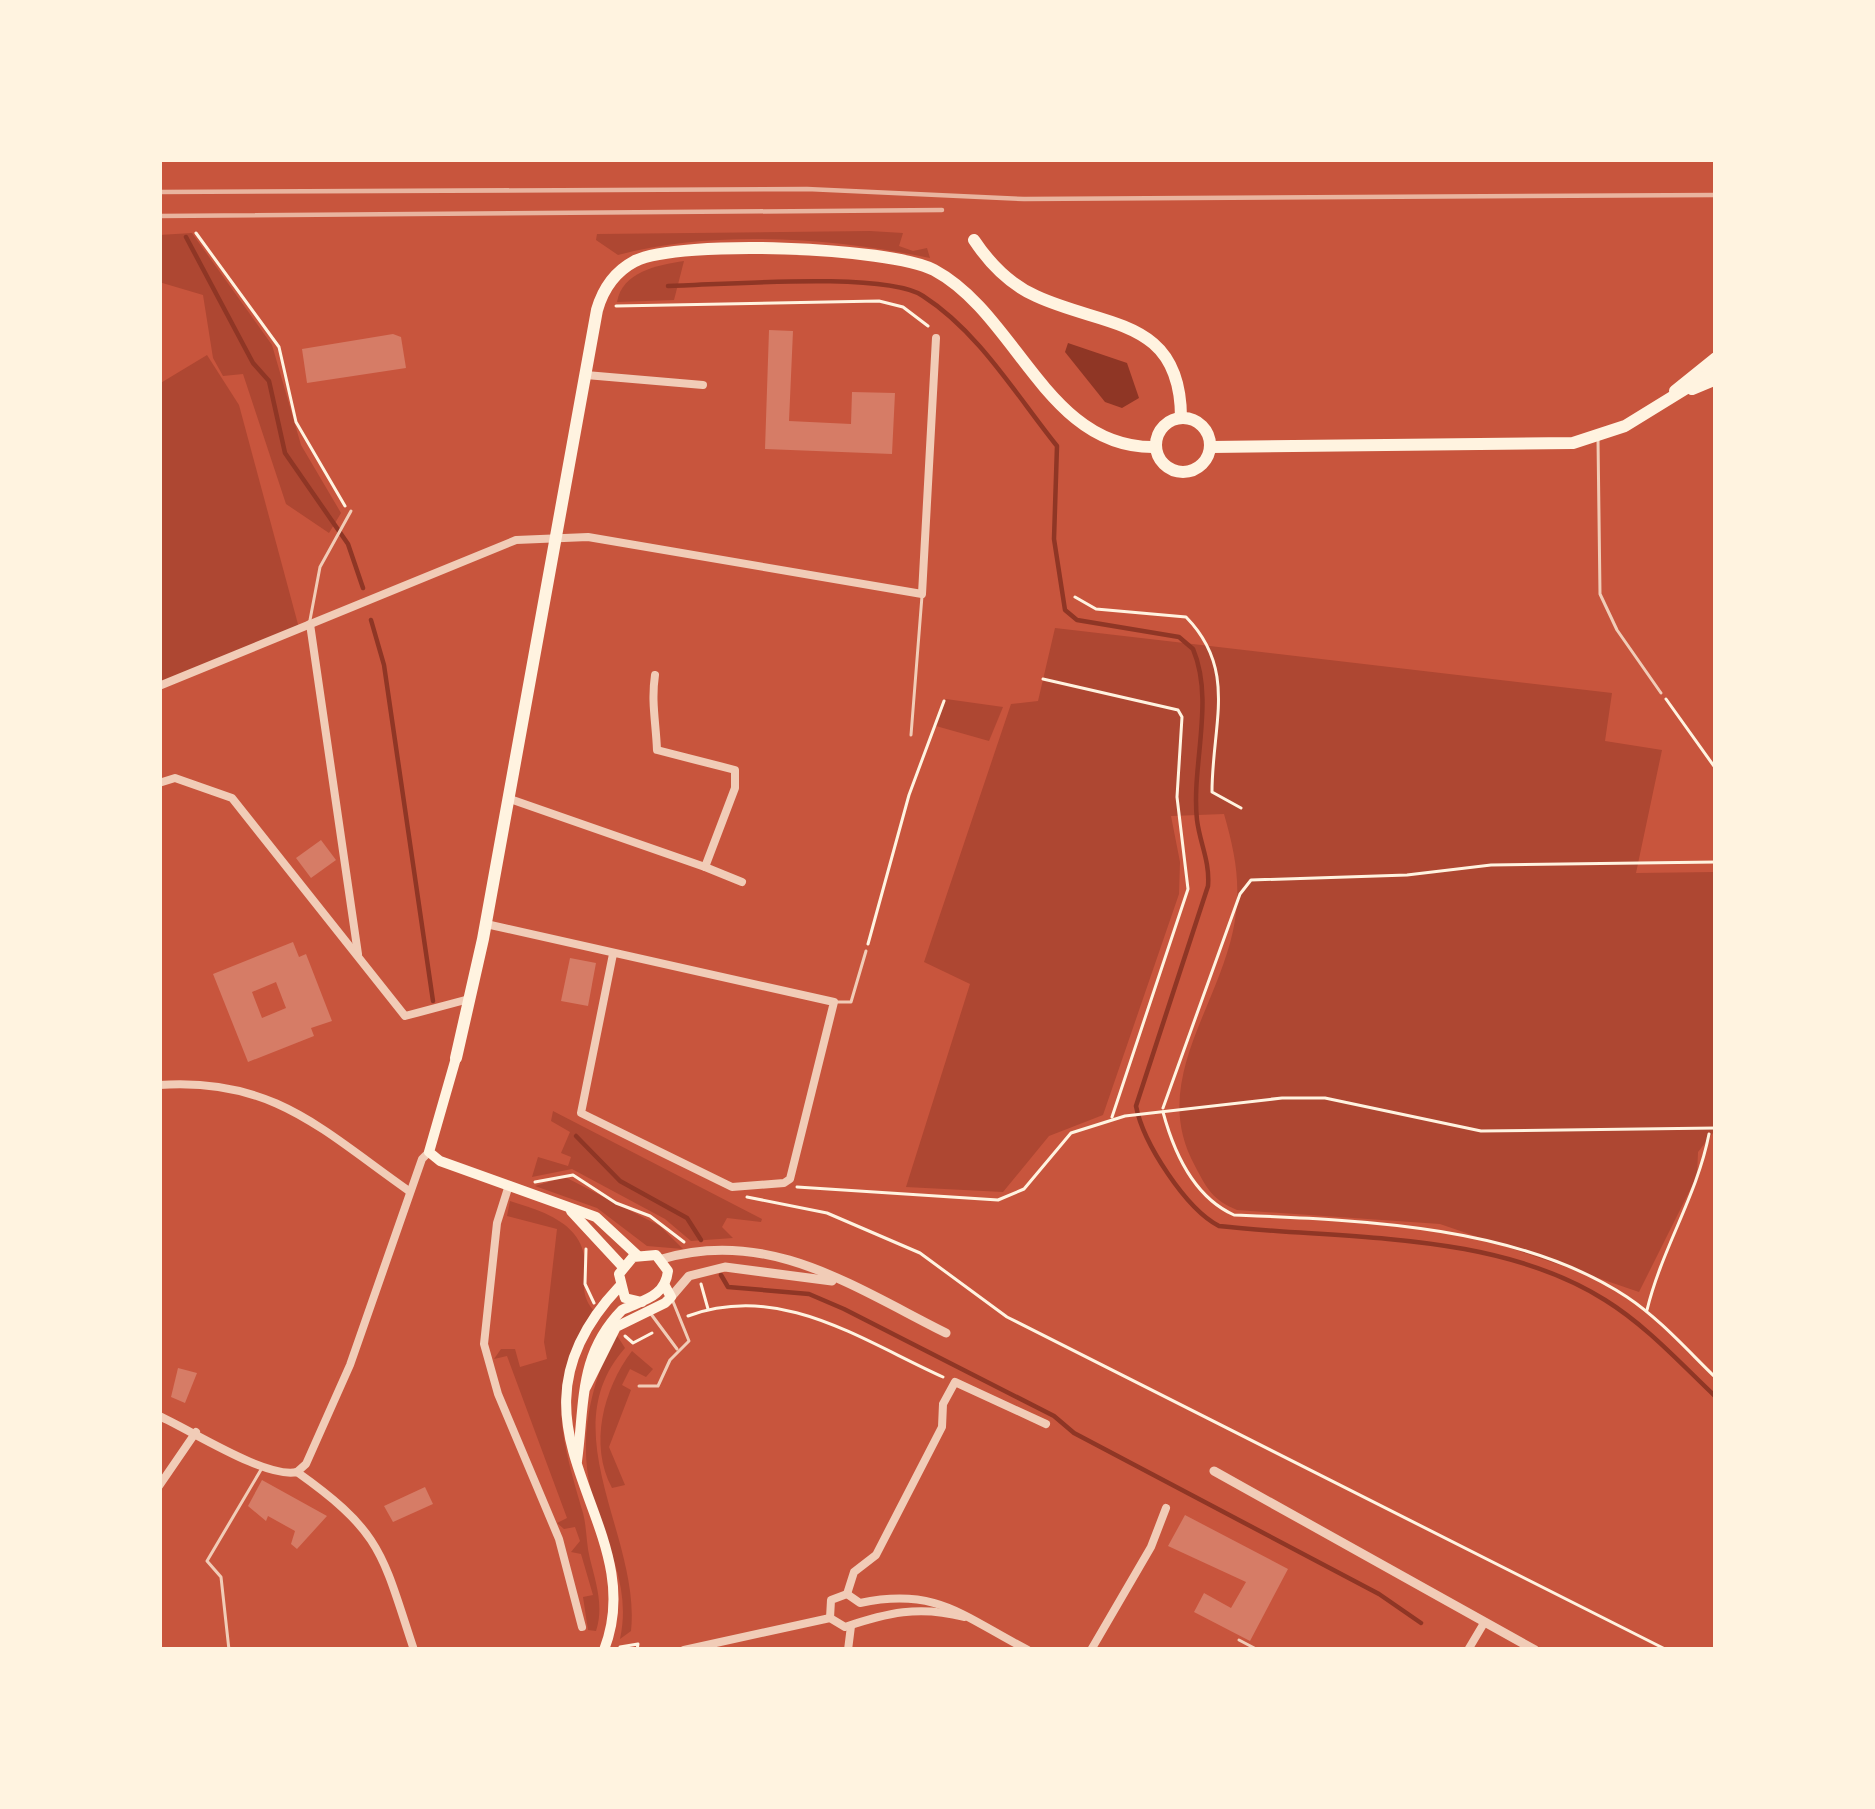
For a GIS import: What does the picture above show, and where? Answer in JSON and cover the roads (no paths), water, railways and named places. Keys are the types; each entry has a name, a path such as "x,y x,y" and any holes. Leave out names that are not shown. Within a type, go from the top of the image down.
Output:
{"highway":[{"path":"1692,388 1716,374"}],"main road":[{"path":"974,240 1003,275 1022,289 1119,322 1155,344 1175,376 1181,418"},
{"path":"583,1396 616,1327 668,1291 668,1270 662,1259 637,1255 602,1221 440,1161 430,1152 486,924 600,299 620,272 639,259 688,251 887,254 932,269 965,292 1084,426 1114,441 1156,447"},
{"path":"1652,409 1716,358"},
{"path":"1211,447 1538,446 1598,438 1692,388"},
{"path":"1181,418 1206,429 1211,447 1198,469 1180,473 1163,464 1156,447 1166,424 1181,418"},
{"path":"564,1206 586,1223 622,1266"},
{"path":"606,1646 613,1611 611,1582 564,1421 568,1379 600,1310 619,1287 622,1266 637,1255"},
{"path":"619,1287 625,1298 646,1307"},
{"path":"577,1463 583,1374 599,1336 622,1310 646,1307"}],"street":[{"path":"159,686 497,546 555,538 588,537 922,594 935,338"},
{"path":"586,375 703,386"},
{"path":"310,624 358,956"},
{"path":"655,675 650,708 658,726 657,750 732,767 737,775 705,867"},
{"path":"160,779 232,798 410,1018 469,999"},
{"path":"508,798 742,882"},
{"path":"486,924 834,1002 790,1178 784,1183 746,1189 580,1113 613,954"},
{"path":"159,1085 257,1092 297,1112 410,1191"},
{"path":"159,1416 284,1474 306,1464 350,1365 410,1191 430,1152"},
{"path":"509,1185 497,1223 484,1344 498,1394 559,1539 582,1627"},
{"path":"662,1259 713,1248 765,1251 811,1264 946,1334"},
{"path":"668,1291 698,1272 743,1268 838,1281"},
{"path":"848,1594 854,1572 876,1555 942,1427 943,1404 955,1382 1046,1424"},
{"path":"159,1486 196,1432"},
{"path":"1214,1471 1535,1650"},
{"path":"297,1472 347,1508 374,1538 414,1650"},
{"path":"1091,1650 1151,1547 1166,1508"},
{"path":"848,1594 860,1603 915,1595 1028,1650"},
{"path":"830,1618 831,1600 848,1594"},
{"path":"848,1650 860,1603"},
{"path":"683,1650 830,1618 854,1623 932,1609 964,1616"},
{"path":"1468,1650 1484,1623"}],"lane":[{"path":"1598,438 1600,594 1661,693"},
{"path":"310,624 320,567 351,511"},
{"path":"911,735 922,594"},
{"path":"834,1002 851,1002 866,951"},
{"path":"639,1387 658,1386 689,1340 668,1291"},
{"path":"646,1307 679,1352"},
{"path":"229,1650 219,1600 221,1577 207,1562 263,1466"},
{"path":"1239,1640 1258,1650"}],"waterway":[{"path":"186,237 253,363 269,381 285,453 348,544 363,588"},
{"path":"668,286 840,282 903,288 923,296 979,346 1057,446 1054,539 1065,610 1077,620 1179,637 1193,649 1202,690 1197,820 1208,886 1136,1106 1157,1156 1193,1205 1219,1226 1417,1242 1515,1261 1562,1277 1635,1321 1716,1397"},
{"path":"371,620 384,665 433,1001"},
{"path":"576,1136 620,1181 687,1218 701,1240"},
{"path":"721,1275 728,1287 809,1294 844,1309 1054,1416 1074,1433 1379,1594 1421,1623"}],"railway":[{"path":"159,192 807,189 1024,199 1716,195"},
{"path":"159,216 942,210"}]}
